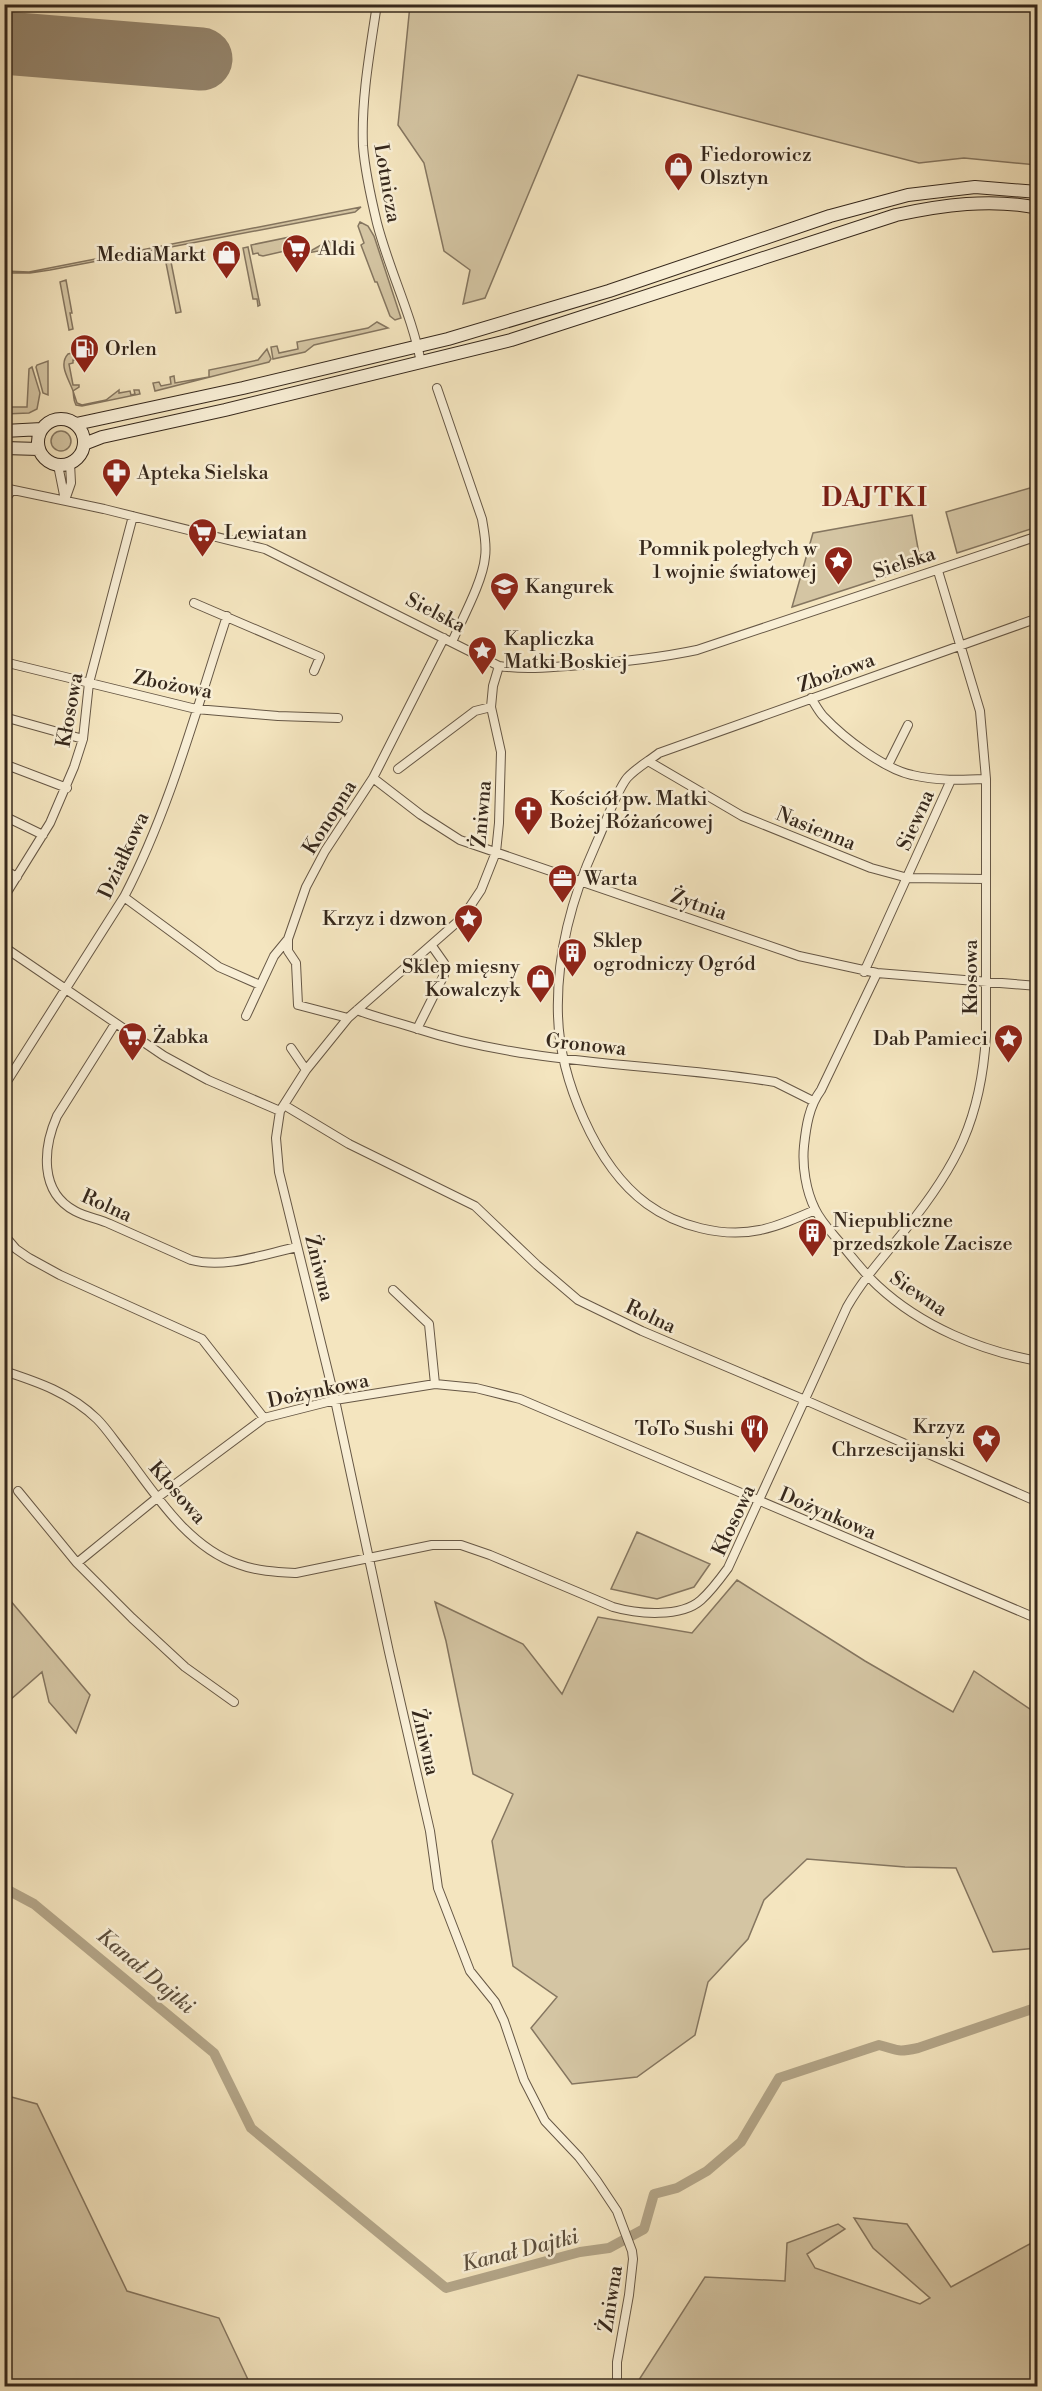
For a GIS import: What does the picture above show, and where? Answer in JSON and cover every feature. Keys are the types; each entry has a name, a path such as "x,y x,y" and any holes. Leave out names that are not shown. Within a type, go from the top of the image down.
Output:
{"main road":[{"path":"76,424 130,414 418,346 586,298 830,216 908,195 975,187 1038,192"},
{"path":"84,444 102,437 300,392 511,340 896,214 975,203 1038,208"},
{"path":"58,418 71,420 76,424 84,436 80,456 64,464 46,460 39,450 39,435 46,424 58,418"},
{"path":"4,431 42,429"},
{"path":"4,448 39,450"}],"street":[{"name":"Lotnicza","path":"377,4 363,104 363,147 378,225 418,346 421,363"},
{"path":"436,388 482,519 486,542 485,560 480,576 448,640"},
{"path":"64,464 65,500"},
{"path":"4,501 8,489"},
{"name":"Sielska","path":"8,489 65,500 265,549 499,666 518,668 666,657 696,650 1038,537"},
{"name":"Kłosowa","path":"4,897 43,835 67,788 83,739 90,683 133,516"},
{"name":"Kłosowa","path":"4,1371 52,1387 98,1419 189,1533 219,1555 237,1564 275,1572 296,1573 432,1545 461,1545 613,1607 643,1614 658,1613 699,1602 728,1568 847,1307 867,1276 944,1180 964,1140 975,1111 984,1070 986,779 980,711 938,571"},
{"path":"194,603 320,657 314,670"},
{"name":"Działkowa","path":"4,1086 124,897 144,855 227,616"},
{"name":"Zbożowa","path":"815,1210 788,1222 758,1231 728,1232 701,1228 674,1218 647,1204 621,1179 585,1123 564,1059 558,1018 561,961 580,880 626,779 659,753 1038,618"},
{"name":"Konopna","path":"246,1016 274,956 288,939 306,887 325,851 373,778 448,640"},
{"name":"Zbożowa","path":"4,662 196,709 338,718"},
{"name":"Żniwna","path":"499,666 493,686 491,707 501,752 496,852 481,890 463,916 432,946 348,1018 306,1070 282,1108 276,1138 279,1172 336,1400 368,1558 430,1831 438,1887 470,1971 495,2002 504,2021 524,2080 545,2121 579,2157 597,2181 617,2211 632,2251 629,2295 616,2362 617,2386"},
{"path":"811,698 823,716 849,739 888,765 910,775 951,780 986,779"},
{"path":"398,769 475,711 491,707"},
{"path":"4,717 83,739"},
{"path":"888,765 908,725"},
{"name":"Nasienna","path":"648,761 742,816 871,868 908,878 986,879"},
{"path":"4,764 67,788"},
{"name":"Żytnia","path":"373,778 421,815 460,840 799,956 864,972 1038,987"},
{"name":"Siewna","path":"864,972 951,780"},
{"path":"4,816 43,835"},
{"path":"4,870 17,877"},
{"path":"124,897 219,967 260,985"},
{"path":"288,939 288,951 296,963 298,1005 348,1018"},
{"path":"417,1029 444,975 444,963 432,946"},
{"name":"Rolna","path":"4,947 164,1056 208,1080 282,1108 475,1206 578,1300 642,1331 1038,1502"},
{"name":"Siewna","path":"877,973 813,1101 803,1156 807,1184 815,1210 867,1276 880,1289 916,1315 993,1350 1038,1360"},
{"name":"Gronowa","path":"357,1010 417,1029 510,1052 775,1082 813,1101"},
{"name":"Rolna","path":"115,1024 57,1116 50,1131 46,1148 47,1172 57,1196 75,1211 106,1222 191,1260 206,1264 222,1263 297,1247"},
{"path":"291,1048 306,1070"},
{"path":"4,1235 16,1250 60,1275 202,1339 264,1418"},
{"path":"393,1290 429,1324 435,1384"},
{"name":"Dożynkowa","path":"77,1563 158,1497 264,1418 336,1400 435,1384 476,1388 520,1399 1038,1619"},
{"path":"18,1491 77,1563 132,1618 185,1667 234,1702"}],"shaded area":[{"path":"410,5 1037,5 1037,165 964,158 919,163 578,75 485,298 463,304 470,270 444,251 424,163 398,125"},
{"path":"361,207 355,212 50,270 30,273 5,273 5,271 29,272"},
{"path":"360,222 368,226 374,236 401,318 395,320 390,316 377,282 375,282 361,245 364,243 358,226"},
{"path":"295,236 298,248 263,256 258,253 253,254 251,245"},
{"path":"328,241 342,247 307,253"},
{"path":"248,247 260,305 258,306 257,299 253,299 243,248"},
{"path":"171,262 181,312 176,313 166,263"},
{"path":"66,280 73,329 69,330 60,282"},
{"path":"377,322 388,328 314,345 305,352 273,359 271,347 277,346 279,353 298,349 297,342 368,328"},
{"path":"94,348 97,352 80,355 81,361 73,360 73,363 69,364 73,385 79,385 73,391 65,372 65,358 68,354"},
{"path":"267,349 271,359 269,362 155,391 153,383 159,382 161,386 171,384 170,377 174,376 175,383 209,377 209,370 258,360"},
{"path":"48,361 48,395 43,393 36,367"},
{"path":"32,367 40,393 37,409 29,413 5,414 5,407 27,407 29,369"},
{"path":"119,390 119,393 130,391 131,395 135,394 134,390 139,390 140,394 82,406 76,405 73,391 77,403 82,405 106,400"},
{"path":"57,431 65,431 71,437 71,445 65,451 57,451 51,445 51,437"},
{"path":"1037,486 1037,527 957,553 946,512"},
{"path":"912,515 921,565 792,607 813,533"},
{"path":"637,1532 710,1564 694,1587 657,1599 611,1589"},
{"path":"737,1580 865,1661 953,1712 974,1671 1037,1714 1037,1948 993,1952 956,1868 905,1867 807,1859 764,1900 748,1939 708,1982 695,2035 637,2077 572,2084 531,2028 557,1997 513,1966 492,1841 513,1794 473,1774 446,1641 435,1602 523,1644 562,1694 598,1617 692,1633"},
{"path":"4,1593 90,1695 76,1733 49,1702 42,1672 10,1700 5,1696"},
{"path":"4,2095 37,2104 127,2291 219,2318 251,2386 5,2386"},
{"path":"854,2218 907,2224 951,2287 1037,2240 1037,2386 635,2386 705,2277 785,2281 787,2243 838,2224 845,2229 807,2254 815,2268 920,2304 930,2298 873,2248"}],"waterway":[{"name":"Kanał Dajtki","path":"4,1888 34,1904 214,2053 251,2128 446,2288 580,2252 609,2248 644,2229 654,2194 677,2188 707,2171 741,2142 779,2078 879,2045 901,2051 918,2048 1038,2007"}],"runway":[{"path":"4,43 201,59"}],"place":[{"name":"Fiedorowicz Olsztyn","path":"679,192"},
{"name":"Aldi","path":"297,274"},
{"name":"MediaMarkt","path":"227,280"},
{"name":"Orlen","path":"84,374"},
{"name":"Apteka Sielska","path":"116,498"},
{"name":"Lewiatan","path":"203,558"},
{"name":"Pomnik poległych w 1 wojnie światowej","path":"838,586"},
{"name":"Kangurek","path":"504,612"},
{"name":"Kapliczka Matki Boskiej","path":"483,676"},
{"name":"Kościół pw. Matki Bożej Różańcowej","path":"529,836"},
{"name":"Warta","path":"563,904"},
{"name":"Krzyz i dzwon","path":"468,944"},
{"name":"Sklep ogrodniczy Ogród","path":"572,978"},
{"name":"Sklep mięsny Kowalczyk","path":"541,1004"},
{"name":"Żabka","path":"132,1062"},
{"name":"Dab Pamieci","path":"1009,1064"},
{"name":"Niepubliczne przedszkole Zacisze","path":"812,1258"},
{"name":"ToTo Sushi","path":"755,1454"},
{"name":"Krzyz Chrzescijanski","path":"986,1464"}],"district":[{"name":"DAJTKI","path":"875,497"}]}
